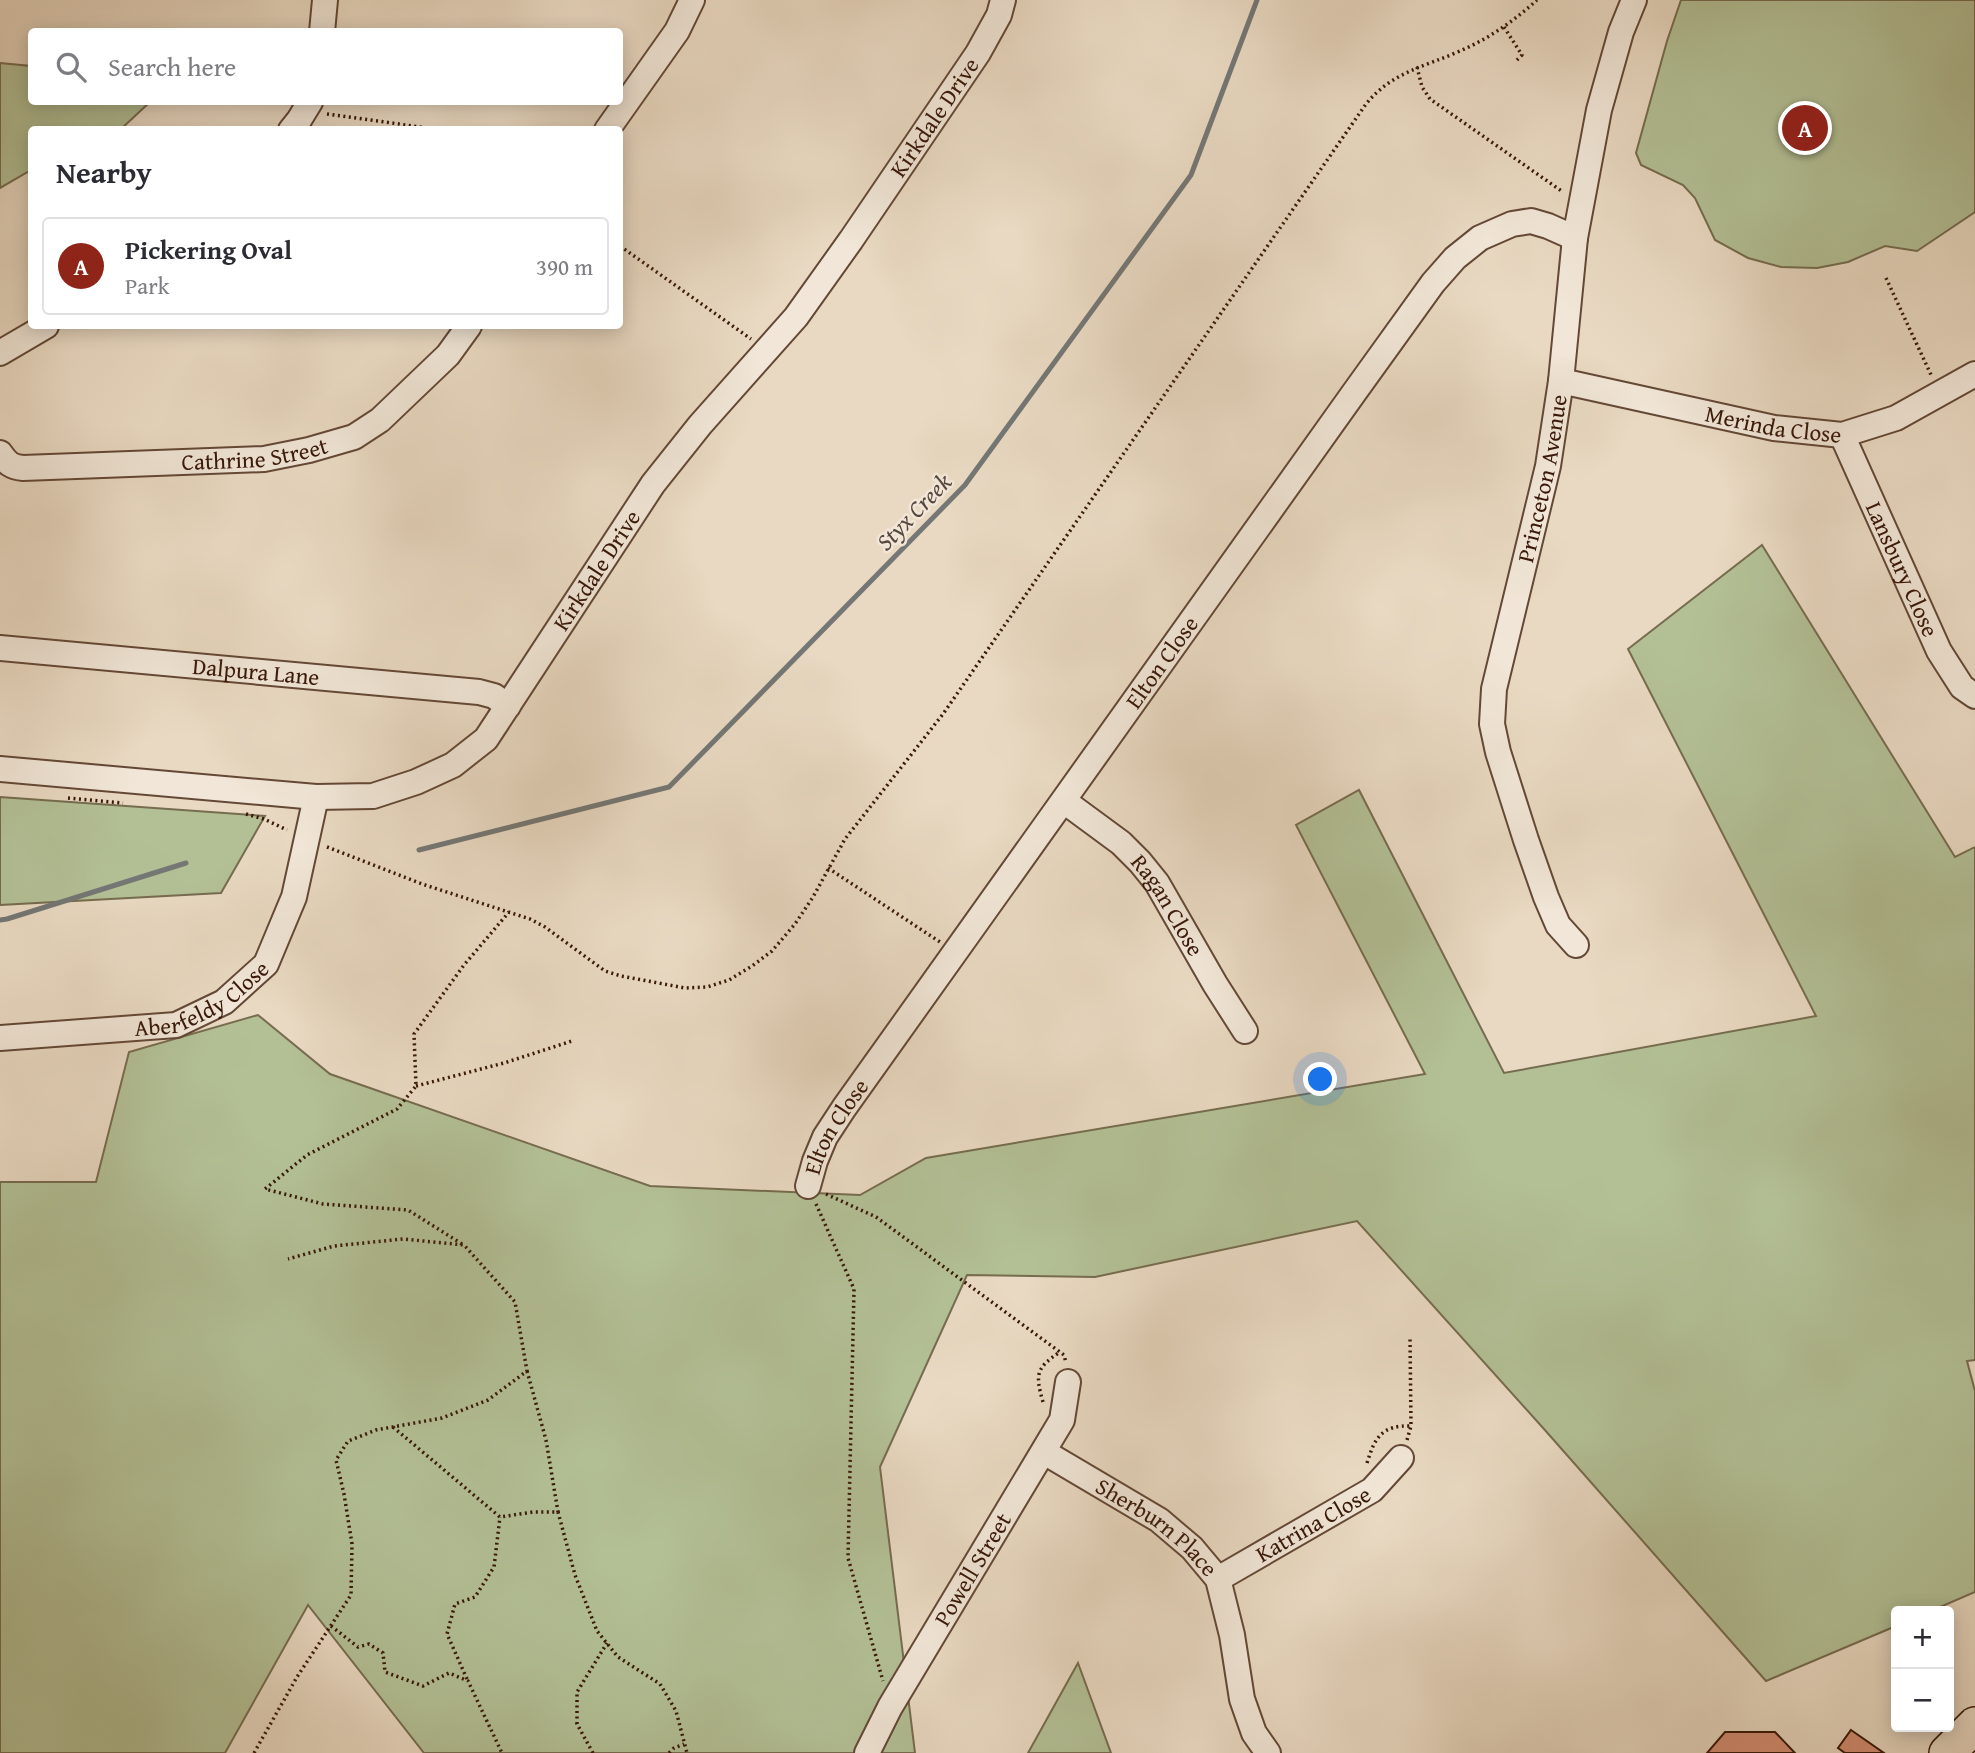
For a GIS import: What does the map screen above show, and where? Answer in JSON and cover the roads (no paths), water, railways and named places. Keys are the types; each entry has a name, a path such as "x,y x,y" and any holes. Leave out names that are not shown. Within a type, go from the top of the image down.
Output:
{"highway":[{"path":"1947,1753 1975,1725"}],"street":[{"path":"322,28 325,0"},
{"path":"610,126 677,31 692,0"},
{"name":"Kirkdale Drive","path":"0,769 316,797 373,796 416,782 453,765 486,739 653,485 700,425 796,317 972,62 999,15 1003,0"},
{"name":"Princeton Avenue","path":"1576,945 1558,925 1546,897 1498,752 1493,724 1494,689 1548,466 1561,381 1575,238 1599,110 1621,33 1634,0"},
{"name":"Elton Close","path":"808,1186 825,1137 837,1118 1433,283 1455,258 1480,237 1512,224 1531,221 1575,238"},
{"path":"0,354 41,329"},
{"name":"Cathrine Street","path":"0,453 6,463 23,468 264,459 309,450 354,437 380,420 448,355 467,329"},
{"name":"Merinda Close","path":"1561,381 1774,428 1842,435 1896,418 1975,374"},
{"name":"Lansbury Close","path":"1842,435 1939,651 1962,687 1975,696"},
{"name":"Dalpura Lane","path":"0,648 479,692 494,696 508,706"},
{"name":"Aberfeldy Close","path":"0,1038 176,1025 224,1002 266,964 294,897 316,797"},
{"name":"Ragan Close","path":"1064,801 1121,843 1157,883 1215,985 1245,1031"},
{"name":"Powell Street","path":"867,1753 890,1707 1062,1420 1068,1382"},
{"name":"Sherburn Place","path":"1044,1452 1159,1520 1192,1548 1218,1579 1232,1635 1242,1699 1254,1733 1268,1753"},
{"name":"Katrina Close","path":"1218,1579 1372,1490 1401,1458"}],"waterway":[{"name":"Styx Creek","path":"419,850 669,787 965,485 1191,175 1257,0"},
{"path":"0,920 186,863"}],"place":[{"name":"Pickering Oval","path":"1805,128"}]}
